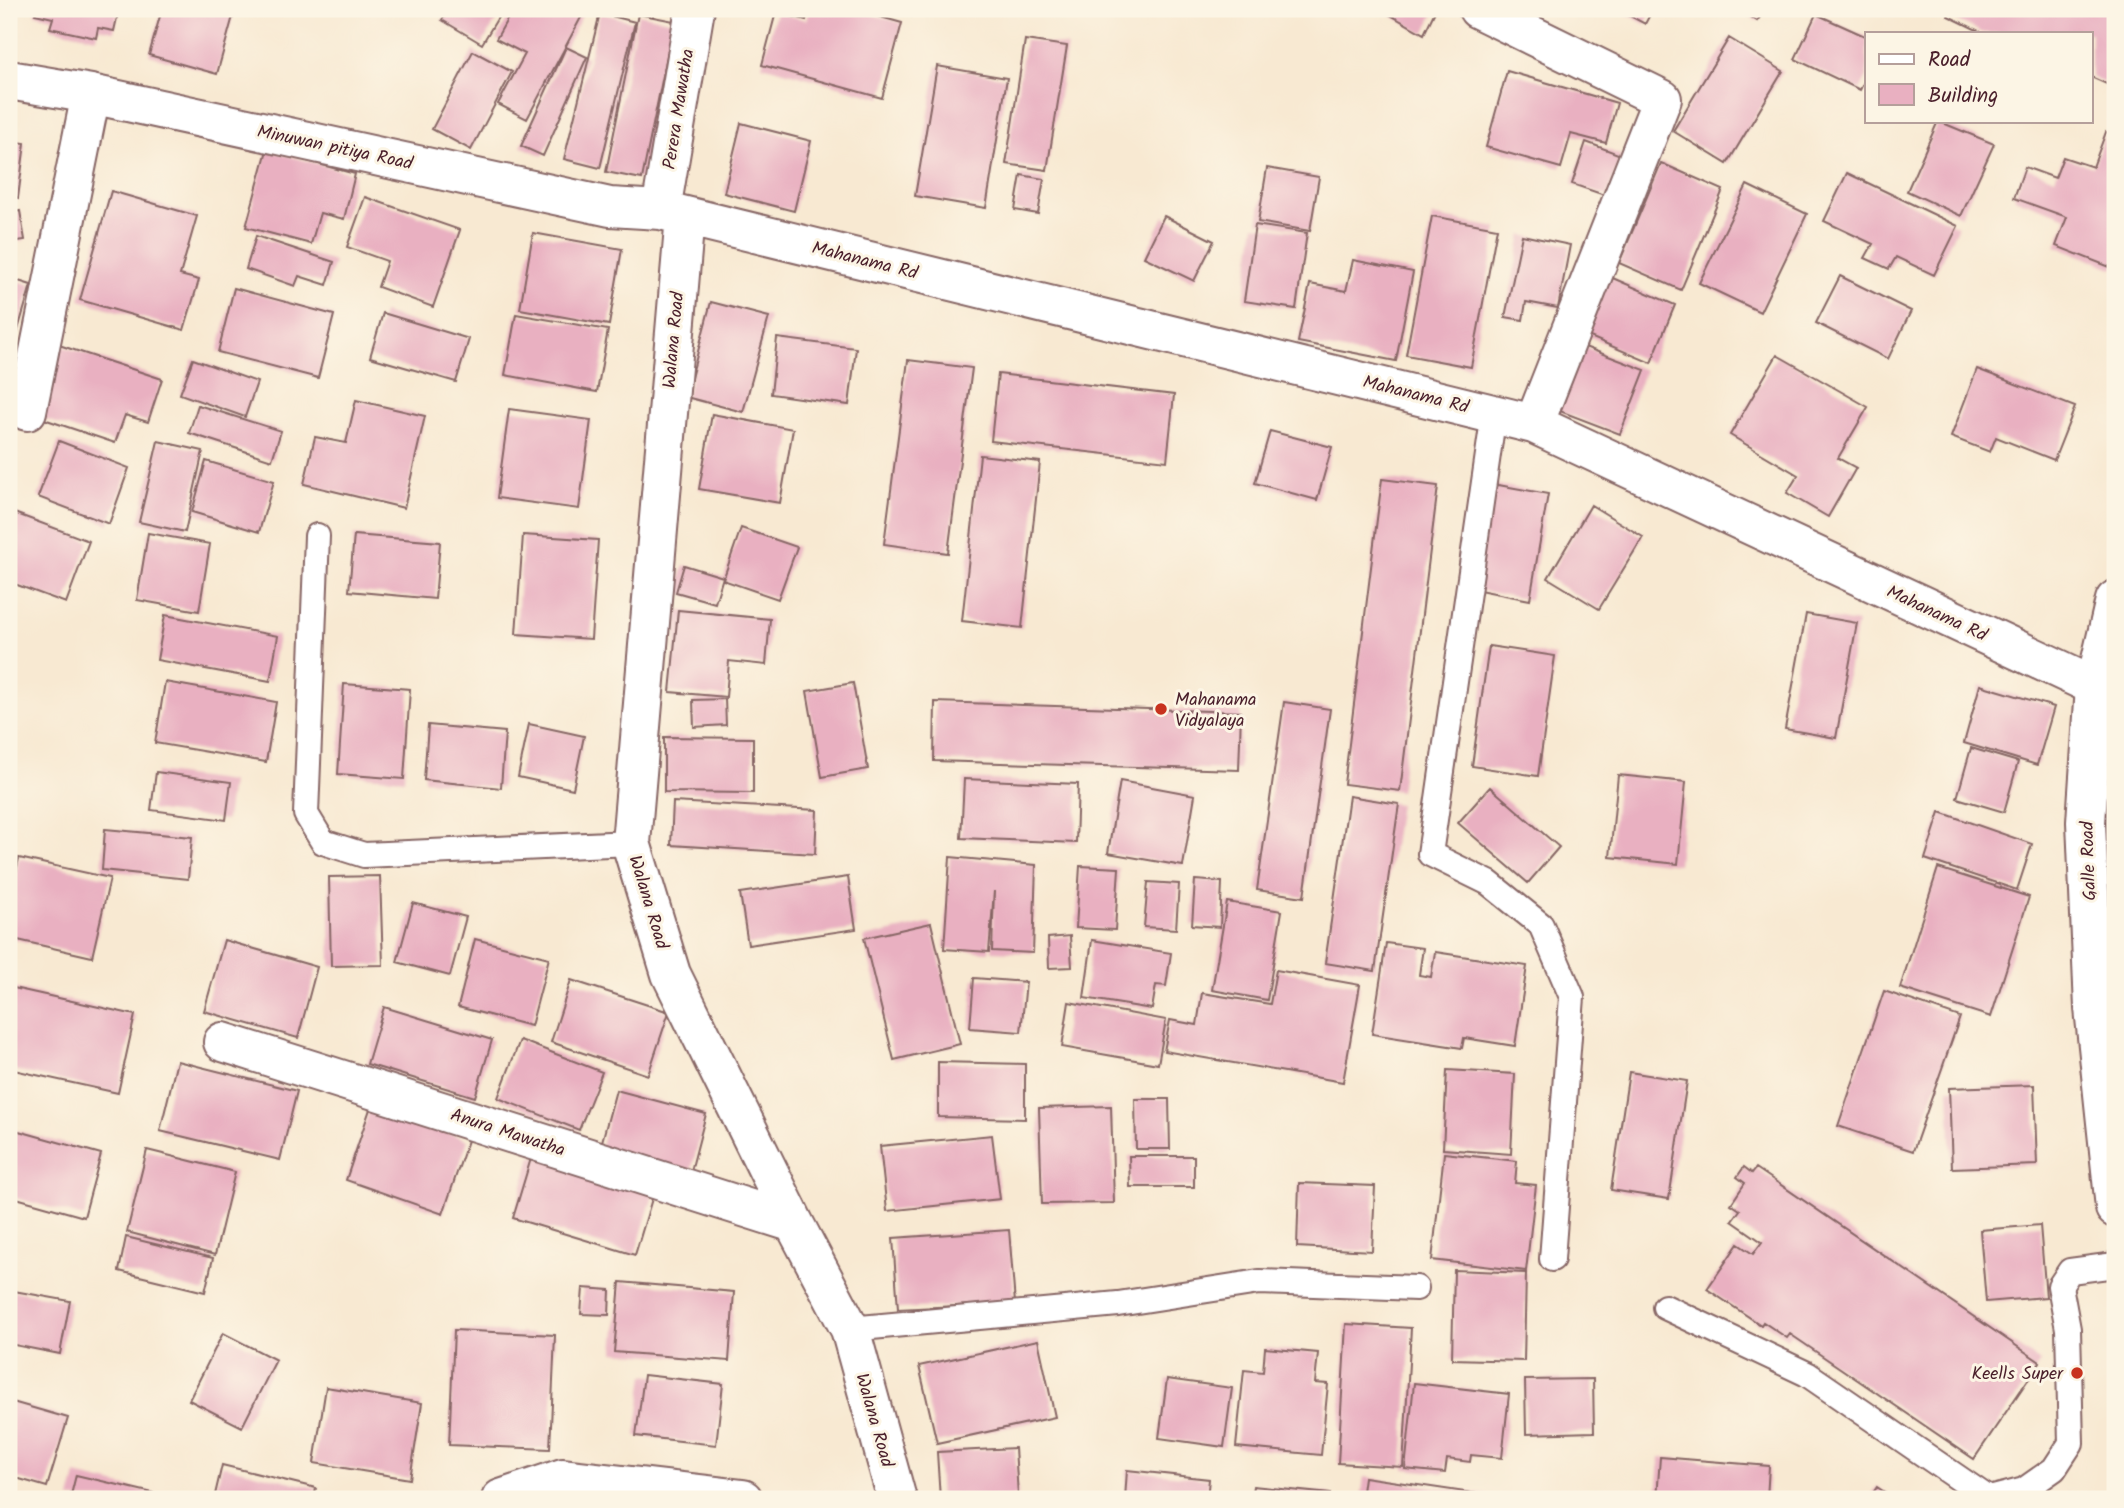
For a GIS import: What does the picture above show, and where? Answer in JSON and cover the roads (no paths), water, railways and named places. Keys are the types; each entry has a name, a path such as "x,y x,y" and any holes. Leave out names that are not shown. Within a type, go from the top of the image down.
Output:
{"main road":[{"name":"Perera Mawatha","path":"681,215 695,9"},
{"path":"1478,9 1662,99 1534,424"},
{"name":"Minuwan pitiya Road","path":"9,80 91,94 610,207 681,215"},
{"path":"27,411 91,94"},
{"name":"Mahanama Rd","path":"681,215 1534,424 2105,688"},
{"name":"Walana Road","path":"681,215 631,843 671,974 794,1223 850,1329 897,1499"},
{"name":"Galle Road","path":"2115,600 2086,835 2094,1009 2115,1208"},
{"name":"Anura Mawatha","path":"223,1042 794,1223"},
{"path":"501,1499 563,1478 743,1499"}],"lane":[{"path":"1494,413 1430,855 1489,883 1541,925 1572,997 1552,1259"},
{"path":"317,536 306,814 323,842 364,855 631,843"},
{"path":"1665,1307 1807,1374 1989,1499 2024,1490 2054,1469 2071,1443 2068,1329 2060,1286 2070,1271 2115,1265"},
{"path":"850,1329 1118,1304 1259,1282 1416,1288"}],"place":[{"name":"Mahanama Vidyalaya","path":"1161,709"},
{"name":"Keells Super","path":"2077,1373"}]}
